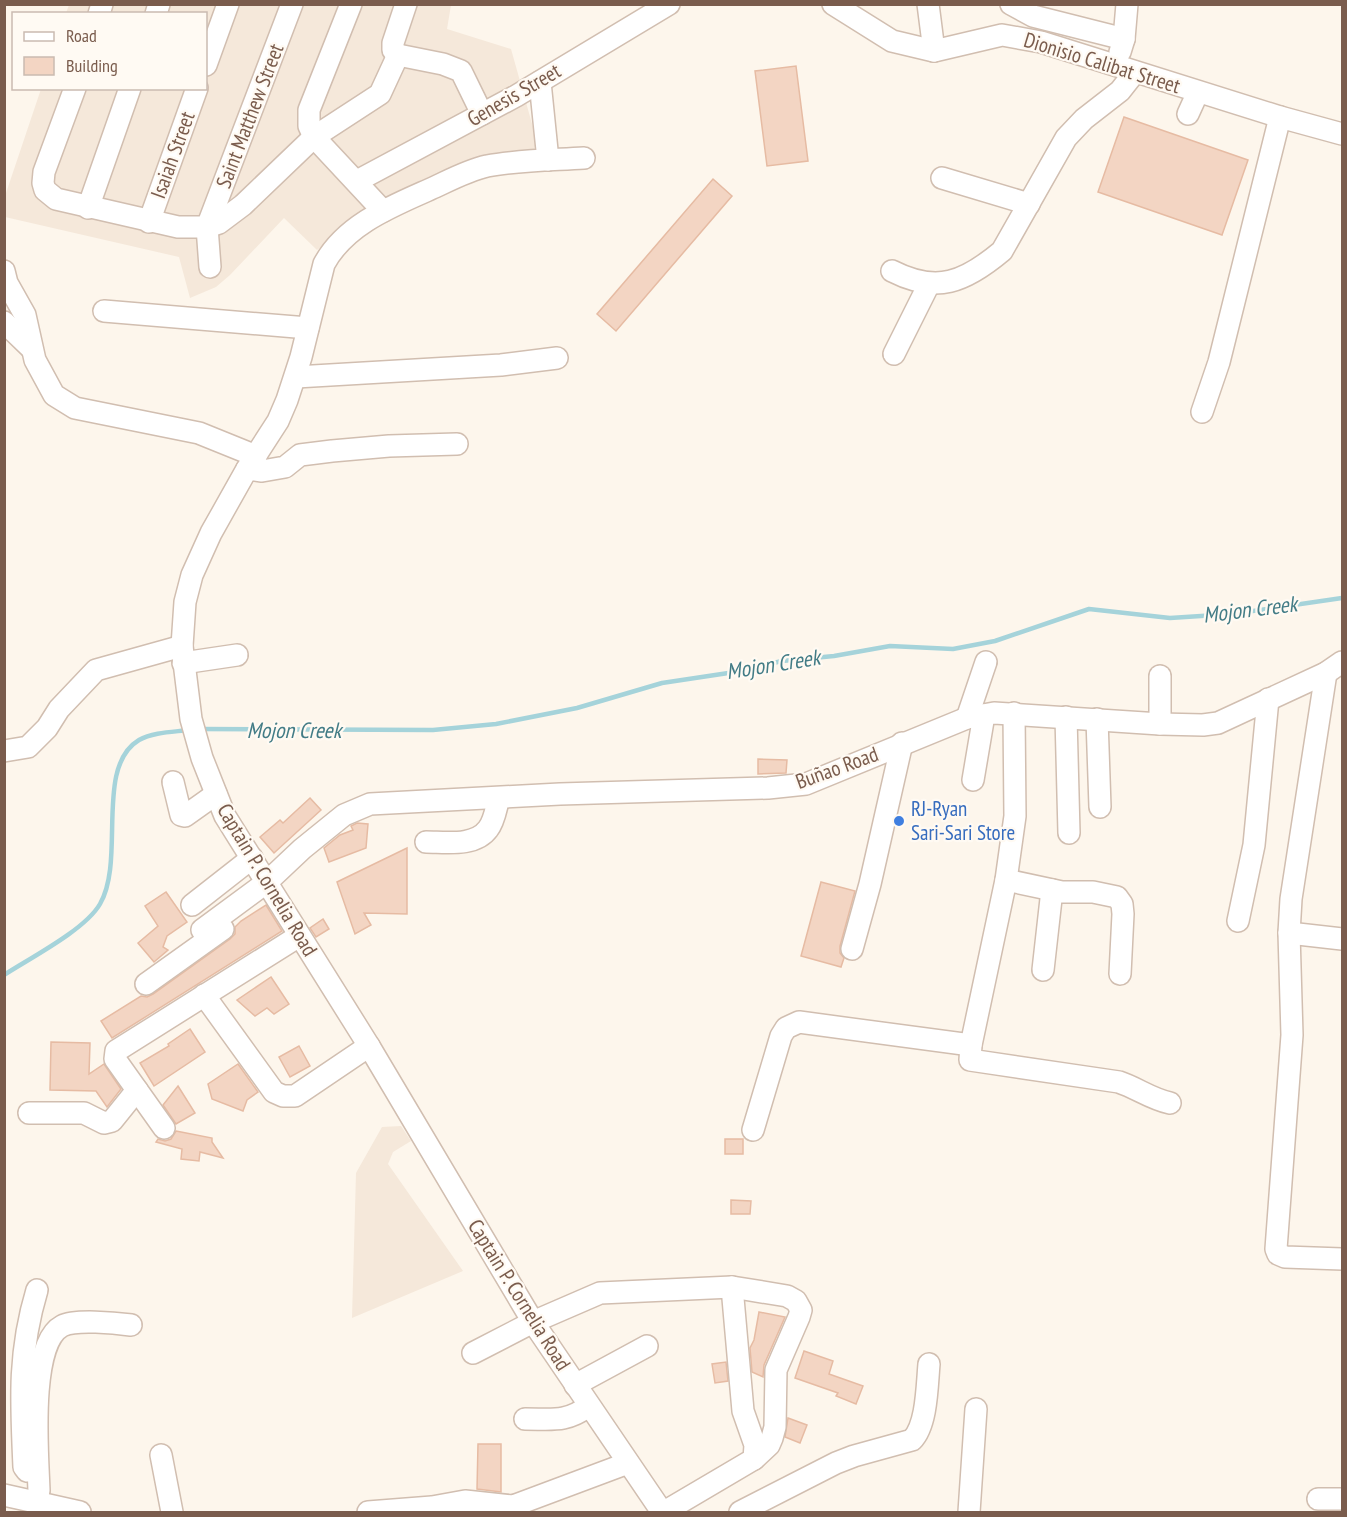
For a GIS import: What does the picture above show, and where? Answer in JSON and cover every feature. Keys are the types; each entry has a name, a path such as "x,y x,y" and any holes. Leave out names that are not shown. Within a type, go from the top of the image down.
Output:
{"street":[{"path":"207,62 228,4"},
{"name":"Saint Matthew Street","path":"207,227 292,4"},
{"path":"351,4 309,110 309,126 314,137 383,211"},
{"path":"406,4 393,43 393,50 398,55 443,64 460,71 482,114"},
{"name":"Genesis Street","path":"357,181 540,82 669,4"},
{"name":"Dionisio Calibat Street","path":"833,4 892,41 934,51 1002,35 1041,42 1125,70 1342,134"},
{"path":"928,4 934,51"},
{"path":"1011,4 1033,16 1124,39"},
{"path":"892,271 911,281 929,284 957,280 985,265 1002,251 1066,138 1084,119 1120,91 1125,70 1124,39 1127,4"},
{"path":"74,90 44,172 43,183 50,196 88,208 149,222 178,227 207,227 219,223 243,205 314,137 380,94 398,55"},
{"path":"540,82 548,160"},
{"path":"88,208 129,90"},
{"name":"Isaiah Street","path":"149,222 196,90"},
{"path":"1188,114 1198,92"},
{"path":"1202,412 1220,362 1280,117"},
{"name":"Captain P. Cornelia Road","path":"584,158 485,166 383,211 340,241 324,264 296,377 278,421 211,533 192,575 185,602 183,655 194,730 202,758 225,816 369,1046 533,1322 663,1512"},
{"path":"942,178 1029,204"},
{"path":"207,227 210,267"},
{"path":"5,278 25,315 34,360 54,395 75,408 199,433 262,471 285,467 300,455 390,446 457,444"},
{"path":"894,354 929,284"},
{"path":"104,311 308,328"},
{"path":"4,322 31,348"},
{"path":"296,377 466,368 557,358"},
{"path":"4,751 28,747 47,728 59,709 96,670 183,655 237,655"},
{"path":"973,780 975,716 986,662"},
{"path":"1334,668 1291,899 1289,933 1292,1035 1276,1250 1278,1254 1285,1257 1342,1259"},
{"name":"Buñao Road","path":"270,888 302,849 344,815 370,804 768,788 806,784 902,743 975,716 994,712 1014,712 1160,724 1218,723 1334,668"},
{"path":"1160,676 1160,724"},
{"path":"1238,921 1254,845 1268,699"},
{"path":"1014,712 1015,816 1006,880 970,1060 1119,1082 1132,1086 1147,1096 1170,1103"},
{"path":"1066,717 1069,833"},
{"path":"1097,719 1100,807"},
{"path":"852,949 870,884 902,743"},
{"path":"173,782 182,815 186,816 216,794"},
{"path":"426,842 467,841 480,836 488,830 492,822 499,798"},
{"path":"192,905 252,858"},
{"path":"1006,880 1052,890 1093,892 1118,897 1122,904 1123,914 1120,974"},
{"path":"202,930 270,888"},
{"path":"146,984 270,888"},
{"path":"1043,970 1052,890"},
{"path":"1289,933 1342,939"},
{"path":"164,1128 115,1059 116,1050 299,936"},
{"path":"204,995 274,1092 283,1095 295,1096 369,1046"},
{"path":"753,1130 781,1036 786,1028 799,1022 971,1046"},
{"path":"29,1113 84,1113 104,1123 112,1121 137,1090"},
{"path":"732,1287 743,1411 755,1445 754,1459"},
{"path":"473,1353 533,1322 600,1293 732,1287 787,1296 796,1301 801,1310 799,1317 776,1370 775,1427 769,1445 754,1459 663,1512"},
{"path":"37,1290 28,1319 22,1357 21,1395 24,1467 40,1498"},
{"path":"40,1498 37,1406 43,1353 49,1338 63,1325 100,1322 131,1325"},
{"path":"575,1385 647,1346"},
{"path":"740,1512 836,1463 912,1440 918,1434 922,1422 929,1364"},
{"path":"525,1419 566,1419 590,1406"},
{"path":"969,1507 976,1409"},
{"path":"161,1455 172,1512"},
{"path":"368,1512 432,1508 465,1501 513,1506 628,1463"},
{"path":"4,1495 40,1498 80,1512"},
{"path":"1318,1499 1342,1499"}],"shaded area":[{"path":"69,5 451,5 447,29 511,49 536,138 533,154 361,215 317,250 284,218 216,287 190,298 179,257 5,217 5,196 41,90 207,90 207,12 66,12"},
{"path":"401,1126 411,1141 393,1152 388,1164 463,1271 352,1318 356,1173 382,1127"}],"building":[{"path":"796,66 808,161 767,166 755,71"},
{"path":"1124,117 1248,160 1222,235 1098,192"},
{"path":"713,179 732,196 616,331 597,314"},
{"path":"758,759 787,760 786,773 758,774"},
{"path":"310,798 321,810 274,853 260,837 280,820 283,823"},
{"path":"357,823 368,824 366,848 329,862 324,848 340,835 353,830 351,826"},
{"path":"407,848 407,914 364,913 371,925 355,934 337,882"},
{"path":"821,882 855,891 840,946 840,953 844,958 841,967 801,956"},
{"path":"166,892 187,922 167,936 163,947 168,950 154,962 138,943 158,926 145,906"},
{"path":"266,905 282,931 112,1038 101,1021 141,996 147,997 153,994 230,939 235,934 235,927 241,921"},
{"path":"323,919 329,929 316,937 310,928"},
{"path":"271,977 289,1004 274,1014 267,1008 255,1016 237,1000"},
{"path":"190,1029 205,1052 154,1086 140,1063 169,1046 168,1044"},
{"path":"51,1042 90,1043 89,1074 104,1064 121,1089 107,1107 96,1091 50,1090"},
{"path":"299,1046 310,1066 290,1077 279,1057"},
{"path":"238,1064 258,1092 247,1100 243,1111 212,1099 208,1084"},
{"path":"178,1086 195,1113 176,1124 163,1105"},
{"path":"176,1131 212,1138 212,1142 223,1158 200,1152 199,1161 181,1159 182,1149 156,1142 158,1139 165,1141 171,1139"},
{"path":"725,1139 743,1139 743,1154 725,1154"},
{"path":"731,1200 751,1201 750,1214 731,1214"},
{"path":"759,1312 785,1317 764,1365 763,1377 752,1372 750,1348 754,1340"},
{"path":"804,1351 833,1361 829,1374 863,1386 856,1404 836,1396 838,1393 795,1378"},
{"path":"726,1362 728,1381 715,1383 712,1364"},
{"path":"788,1418 807,1425 800,1443 785,1437"},
{"path":"478,1444 501,1444 501,1492 477,1489"}],"waterway":[{"name":"Mojon Creek","path":"200,729 433,730 496,724 577,708 662,683 735,672 782,661 834,656 890,646 953,649 995,641 1089,609 1170,618 1232,614 1342,598"},
{"name":"Mojon Creek","path":"4,975 70,933 93,914 100,904 107,885 111,863 114,792 118,771 125,753 139,740 150,735 189,730"}],"place":[{"name":"RJ-Ryan Sari-Sari Store","path":"899,821"}]}
